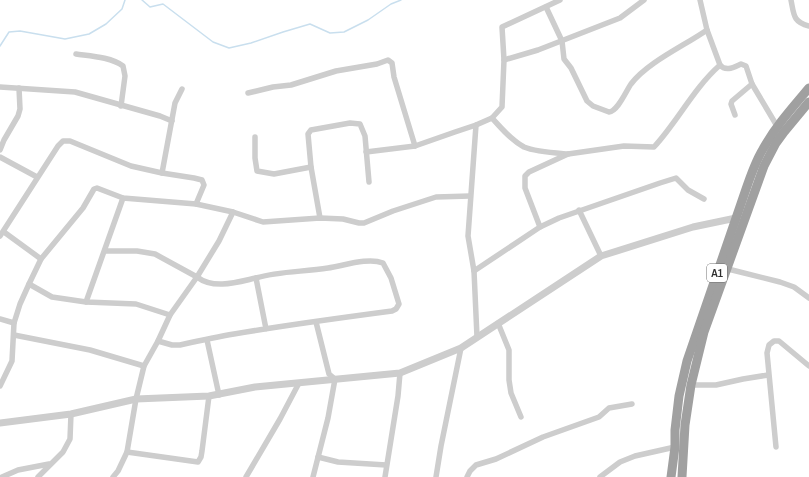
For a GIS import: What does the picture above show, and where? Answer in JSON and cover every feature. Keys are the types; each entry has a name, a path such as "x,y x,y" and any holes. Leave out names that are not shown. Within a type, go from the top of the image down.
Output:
{"highway":[{"name":"A1","path":"671,477 679,396 687,361 736,218 762,150 777,126 809,88"},
{"name":"A1","path":"682,477 685,426 691,385 704,332 764,166 776,142 809,102"}],"street":[{"path":"366,152 415,146 492,118 502,107 504,60 502,27 560,0"},
{"path":"504,60 538,50 620,18 644,0"},
{"path":"700,0 707,30 720,65 722,68 728,69 744,64 746,66 752,84 777,126"},
{"path":"791,0 796,19 800,24 809,26"},
{"path":"546,7 562,41 564,59 571,68 587,101 593,106 610,112 614,110 631,84 640,75 657,62 707,30"},
{"path":"76,54 103,58 119,63 123,66 125,76 121,106"},
{"path":"248,92 273,86 291,84 336,71 377,64 388,60 392,64 394,77 415,146"},
{"path":"492,118 508,135 525,147 549,152 568,154 624,146 654,147 690,98 710,74 720,65"},
{"path":"735,115 731,104 732,101 752,84"},
{"path":"0,87 75,92 94,96 121,106 160,116 172,121"},
{"path":"0,150 18,116 20,109 19,88"},
{"path":"162,173 174,103 182,89"},
{"path":"320,218 311,167 308,134 311,130 350,123 360,124 365,136 369,182"},
{"path":"476,125 468,236 474,271 477,337"},
{"path":"255,137 255,158 257,171 274,174 311,167"},
{"path":"41,259 2,234 37,177 58,146 63,142 70,141 131,166 202,180 204,185 196,204"},
{"path":"540,228 525,188 525,176 529,172 568,154"},
{"path":"0,157 37,177"},
{"path":"474,271 540,228 559,218 672,178 679,180 682,186 704,199"},
{"path":"0,386 3,374 12,361 14,323 20,304 29,284 41,259 83,208 94,189 97,188 123,198 196,204 233,212 263,222 320,218 343,219 364,223 393,211 436,197 470,196"},
{"path":"86,302 123,198"},
{"path":"579,210 601,256"},
{"path":"113,477 118,471 127,452 136,400 144,366 170,315 197,277 219,241 233,212"},
{"path":"0,423 71,414 136,400 209,396 255,387 400,374 461,348 601,256 693,227 736,218"},
{"path":"104,251 136,251 155,254 203,281 216,284 233,284 270,274 326,269 364,262 383,263 392,278 399,304 396,309 392,311 266,329 206,340 172,345 158,341"},
{"path":"728,269 794,287 809,298"},
{"path":"256,278 266,329"},
{"path":"29,284 52,298 86,302 136,304 170,315"},
{"path":"0,319 14,323"},
{"path":"316,322 329,374 335,379"},
{"path":"498,323 509,350 509,380 511,393 521,417"},
{"path":"14,335 90,350 144,366"},
{"path":"206,340 218,395"},
{"path":"776,447 768,375 767,354 769,345 774,341 779,341 809,366"},
{"path":"436,477 461,348"},
{"path":"385,477 400,374"},
{"path":"691,385 716,385 768,375"},
{"path":"313,477 328,418 335,379"},
{"path":"246,477 299,383"},
{"path":"127,452 198,462 202,451 209,396"},
{"path":"466,477 476,465 496,459 543,437 599,417 609,408 632,404"},
{"path":"38,477 49,464 63,452 70,439 71,414"},
{"path":"600,477 620,462 635,456 675,447"},
{"path":"318,457 338,462 386,465"},
{"path":"2,477 18,470 49,464"}],"waterway":[{"path":"0,46 9,32 20,31 65,39 89,34 106,24 122,9 125,0"},
{"path":"142,0 150,7 163,4 213,42 229,48 251,43 310,24 330,33 344,32 368,20 391,4 401,0"}]}
